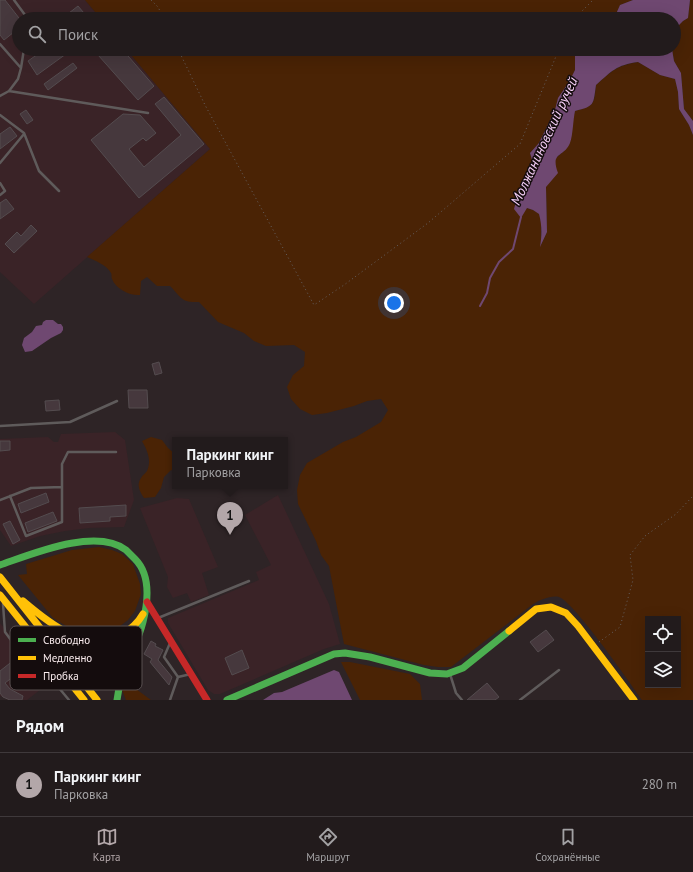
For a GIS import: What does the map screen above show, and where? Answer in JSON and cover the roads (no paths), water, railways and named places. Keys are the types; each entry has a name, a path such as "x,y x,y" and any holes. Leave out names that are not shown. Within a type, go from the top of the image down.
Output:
{"main road":[{"path":"0,565 81,542 104,541 115,544 134,556 140,566 147,584 147,606 142,627"},
{"path":"0,577 38,626"},
{"path":"9,589 54,626"},
{"path":"1,596 25,626"},
{"path":"134,626 141,618 147,606"},
{"path":"147,606 157,618 207,700"},
{"path":"227,700 334,654 356,654 430,673 440,675 450,674 463,668 536,609 551,607 566,613 578,626 634,700"},
{"path":"76,690 84,700"},
{"path":"89,690 97,700"},
{"path":"117,700 119,690"}],"lane":[{"path":"14,0 23,12"},
{"path":"0,44 21,68"},
{"path":"0,96 9,91 18,79 23,56"},
{"path":"9,91 148,113"},
{"path":"0,115 24,134 39,171 59,191"},
{"path":"0,163 24,134"},
{"path":"0,183 5,191 0,195"},
{"path":"0,426 70,422 117,401"},
{"path":"10,496 26,536 62,522 62,464 68,452 116,452"},
{"path":"0,500 31,488 62,487"},
{"path":"157,618 249,581"},
{"path":"1,596 5,632 10,639"},
{"path":"171,640 164,657 178,677"},
{"path":"520,700 559,670"},
{"path":"178,677 191,673"},
{"path":"450,674 456,693 462,700"},
{"path":"170,700 178,677"},
{"path":"61,690 69,700"}],"water":[{"path":"633,0 690,0 688,18 681,23 681,12 617,12 620,5"},
{"path":"575,56 673,56 674,61 681,73 684,109 693,121 693,135 689,125 679,109 678,92 675,79 660,75 638,62 624,65 611,72 596,85 592,104 586,108 575,111 570,143 557,158 556,166 558,173 546,187 547,232 540,247 541,222 539,214 527,208 521,218 514,209 517,198 524,194 525,184 531,172 533,163 530,153 539,143 555,110 558,98 575,70"},
{"path":"46,320 53,320 58,324 61,324 63,330 61,333 32,351 25,352 22,345 24,338 32,332 36,326 42,325"},
{"path":"334,670 339,672 352,700 263,700 274,693 282,692"}],"waterway":[{"name":"Молжаниновский ручей","path":"480,306 487,293 490,278 499,262 513,249 521,217"}],"place":[{"name":"Паркинг кинг","path":"230,535"}]}
